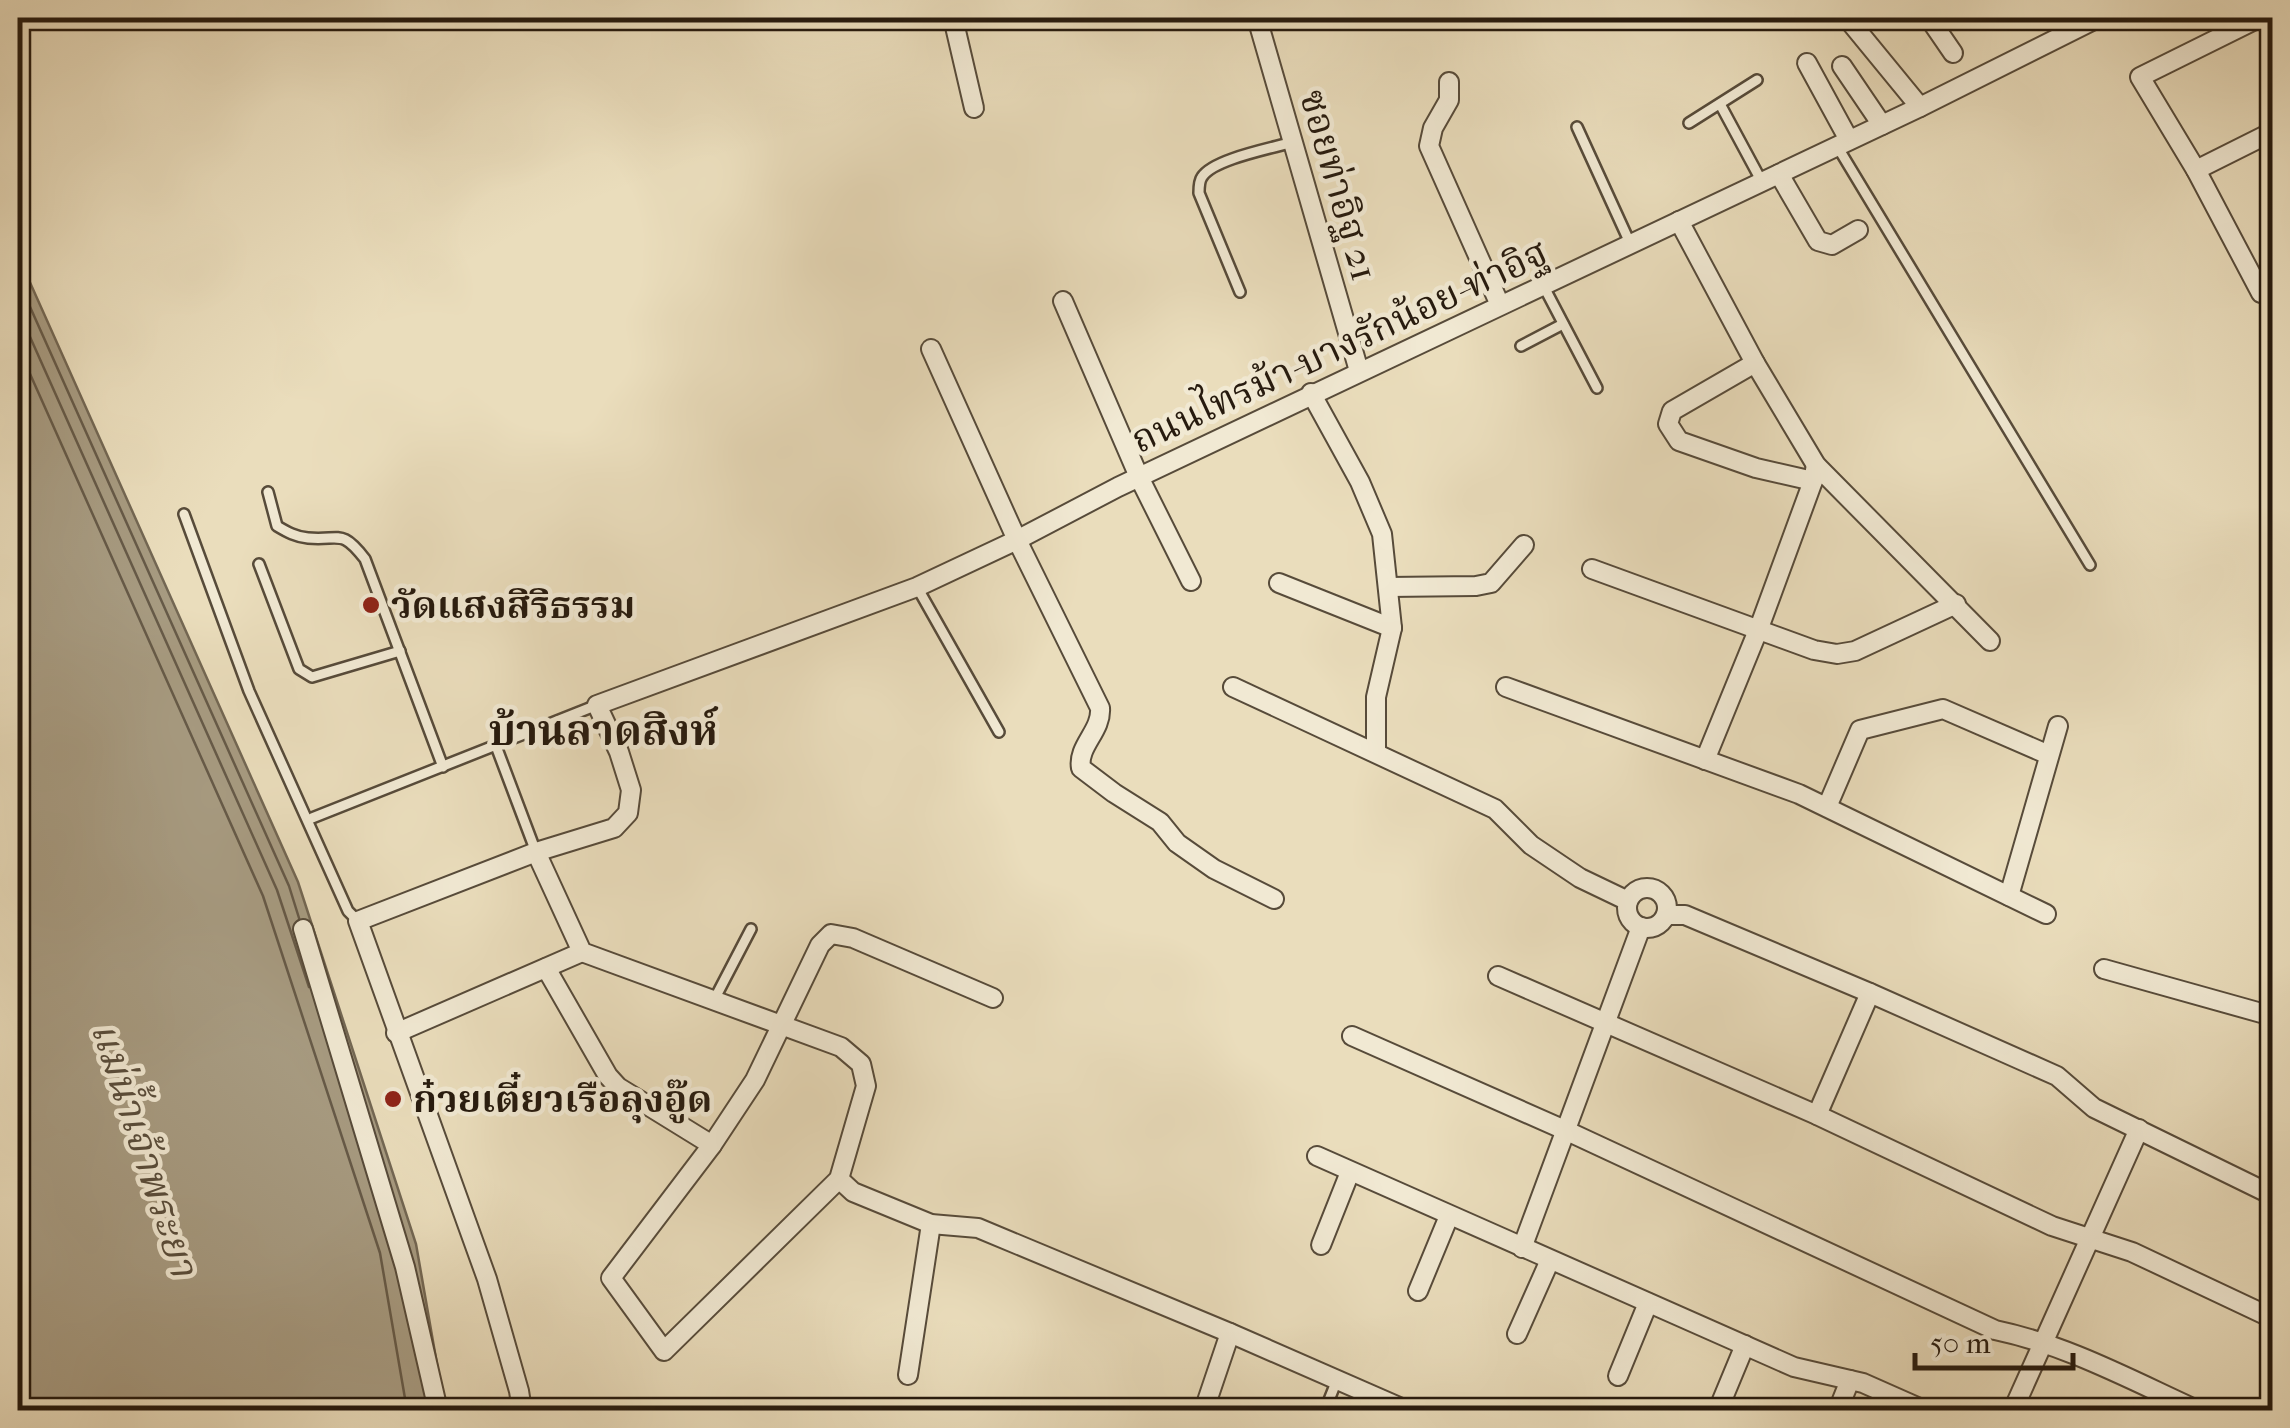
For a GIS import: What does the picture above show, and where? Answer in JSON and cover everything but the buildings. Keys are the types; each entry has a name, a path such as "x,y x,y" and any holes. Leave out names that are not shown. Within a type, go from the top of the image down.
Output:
{"street":[{"path":"953,18 974,108"},
{"name":"ซอยท่าอิฐ 21","path":"1257,18 1359,371"},
{"path":"1847,18 1920,107"},
{"path":"1929,18 1953,53"},
{"name":"ถนนไทรม้า-บางรักน้อย-ท่าอิฐ","path":"596,704 917,587 1311,393 1920,107 2098,18"},
{"path":"2260,18 2140,77 2196,170 2261,292"},
{"path":"1808,63 1843,143"},
{"path":"1842,66 1882,124"},
{"path":"1449,82 1450,100 1433,128 1429,146 1500,305"},
{"path":"2196,170 2272,132"},
{"path":"1770,178 1818,241 1832,245 1858,230"},
{"path":"1679,221 1815,473 1956,604 1990,641"},
{"path":"1063,301 1139,477 1190,581"},
{"path":"931,349 1016,540 1100,708 1099,722 1080,756 1081,768 1160,822 1178,843 1214,869 1274,899"},
{"path":"1755,363 1672,411 1668,424 1679,441 1756,468 1815,473"},
{"path":"1311,393 1360,482 1382,534 1392,628 1376,697 1376,752"},
{"path":"1705,760 1815,473"},
{"path":"1388,588 1491,583 1524,545"},
{"path":"1592,569 1814,650 1837,654 1855,651 1956,604"},
{"path":"1279,584 1392,628"},
{"path":"1232,687 1495,809 1531,846 1580,878 1628,902"},
{"path":"1506,687 1798,794 2046,914"},
{"path":"522,1410 487,1279 358,921 536,852 614,828 628,813 631,790 619,752 596,704"},
{"path":"1827,808 1860,730 1943,709 2049,756"},
{"path":"2009,896 2058,726"},
{"path":"536,852 582,952"},
{"path":"1652,888 1662,894 1666,915 1656,926 1641,926 1631,920 1628,902 1640,889 1652,888"},
{"path":"1666,915 1685,915 2057,1076 2094,1108 2272,1195"},
{"path":"1522,1248 1641,926"},
{"path":"303,929 404,1267 438,1410"},
{"path":"396,1033 582,952 714,1000 782,1025 841,1047 861,1064 866,1086 839,1179 664,1352 611,1278 712,1145 755,1080 782,1025 820,945 831,934 853,938 993,998"},
{"path":"546,968 608,1076 628,1094 712,1145"},
{"path":"2104,969 2272,1016"},
{"path":"1498,976 1817,1115 2052,1226 2132,1252 2272,1318"},
{"path":"1817,1115 1870,992"},
{"path":"1352,1036 1996,1330 2070,1352 2197,1410"},
{"path":"2013,1410 2139,1129"},
{"path":"1316,1156 1794,1367 1863,1384 1924,1410"},
{"path":"1322,1246 1350,1172"},
{"path":"839,1179 853,1192 931,1224 978,1228 1406,1410"},
{"path":"1418,1291 1449,1216"},
{"path":"908,1375 931,1224"},
{"path":"1517,1334 1550,1260"},
{"path":"1618,1376 1648,1302"},
{"path":"1204,1410 1230,1332"},
{"path":"1718,1410 1744,1346"},
{"path":"1838,1410 1850,1380"}],"lane":[{"path":"1688,123 1757,80"},
{"path":"1720,104 1770,178"},
{"path":"1577,127 1630,244"},
{"path":"1240,292 1198,192 1200,178 1238,156 1293,142"},
{"path":"1843,143 2090,565"},
{"path":"1543,285 1597,388"},
{"path":"1521,346 1563,324"},
{"path":"268,492 277,526 309,539 338,536 354,545 365,559 443,767"},
{"path":"184,514 249,691 348,912 358,921"},
{"path":"259,564 299,669 312,676 400,652"},
{"path":"917,587 999,732"},
{"path":"312,818 596,704"},
{"path":"496,746 536,852"},
{"path":"714,1000 751,928"},
{"path":"1325,1410 1337,1380"}],"water":[{"name":"แม่น้ำเจ้าพระยา","path":"18,260 298,882 416,1244 445,1410 18,1410"}],"place":[{"name":"วัดแสงสิริธรรม","path":"371,605"},
{"name":"ก๋วยเตี๋ยวเรือลุงอู๊ด","path":"393,1099"}],"district":[{"name":"บ้านลาดสิงห์","path":"603,730"}]}
